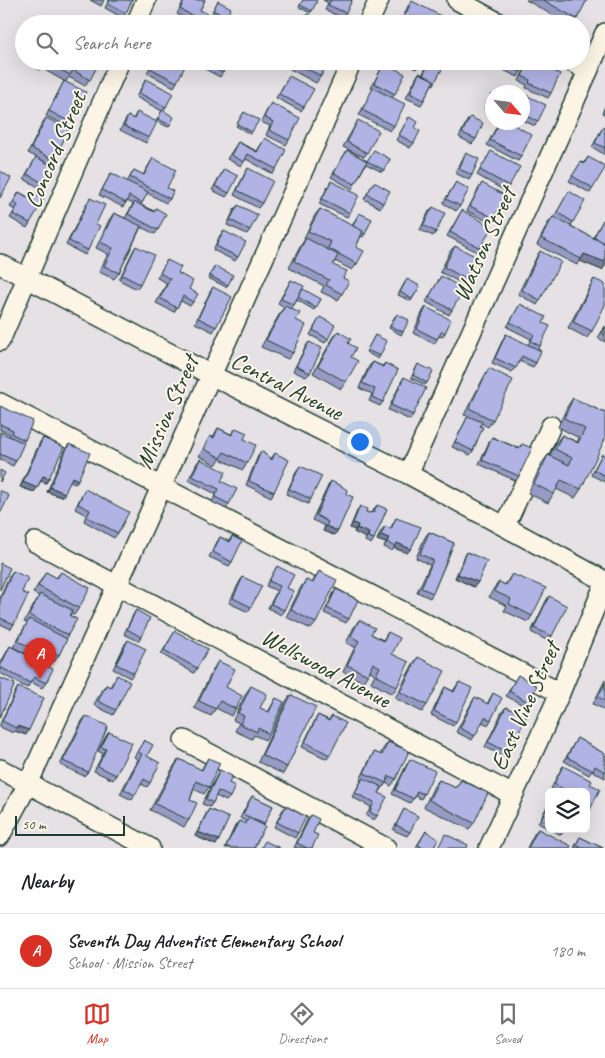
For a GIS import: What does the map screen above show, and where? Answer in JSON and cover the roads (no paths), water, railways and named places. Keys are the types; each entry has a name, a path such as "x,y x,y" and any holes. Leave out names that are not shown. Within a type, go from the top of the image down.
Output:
{"street":[{"path":"140,15 146,0"},
{"path":"372,15 379,0"},
{"path":"457,0 484,15"},
{"name":"Watson Street","path":"590,67 605,33"},
{"name":"Concord Street","path":"0,341 116,70"},
{"name":"Mission Street","path":"0,836 28,784 348,70"},
{"name":"Watson Street","path":"408,474 588,71"},
{"name":"Central Avenue","path":"0,264 211,375 408,474 605,582"},
{"path":"0,403 160,488 560,693"},
{"path":"505,526 551,426"},
{"name":"Wellswood Avenue","path":"35,542 513,795"},
{"name":"East Vine Street","path":"489,848 560,693 605,582"},
{"path":"184,740 386,848"},
{"path":"0,770 28,784 119,841 150,848"}],"place":[{"name":"Seventh Day Adventist Elementary School","path":"40,679"}]}
